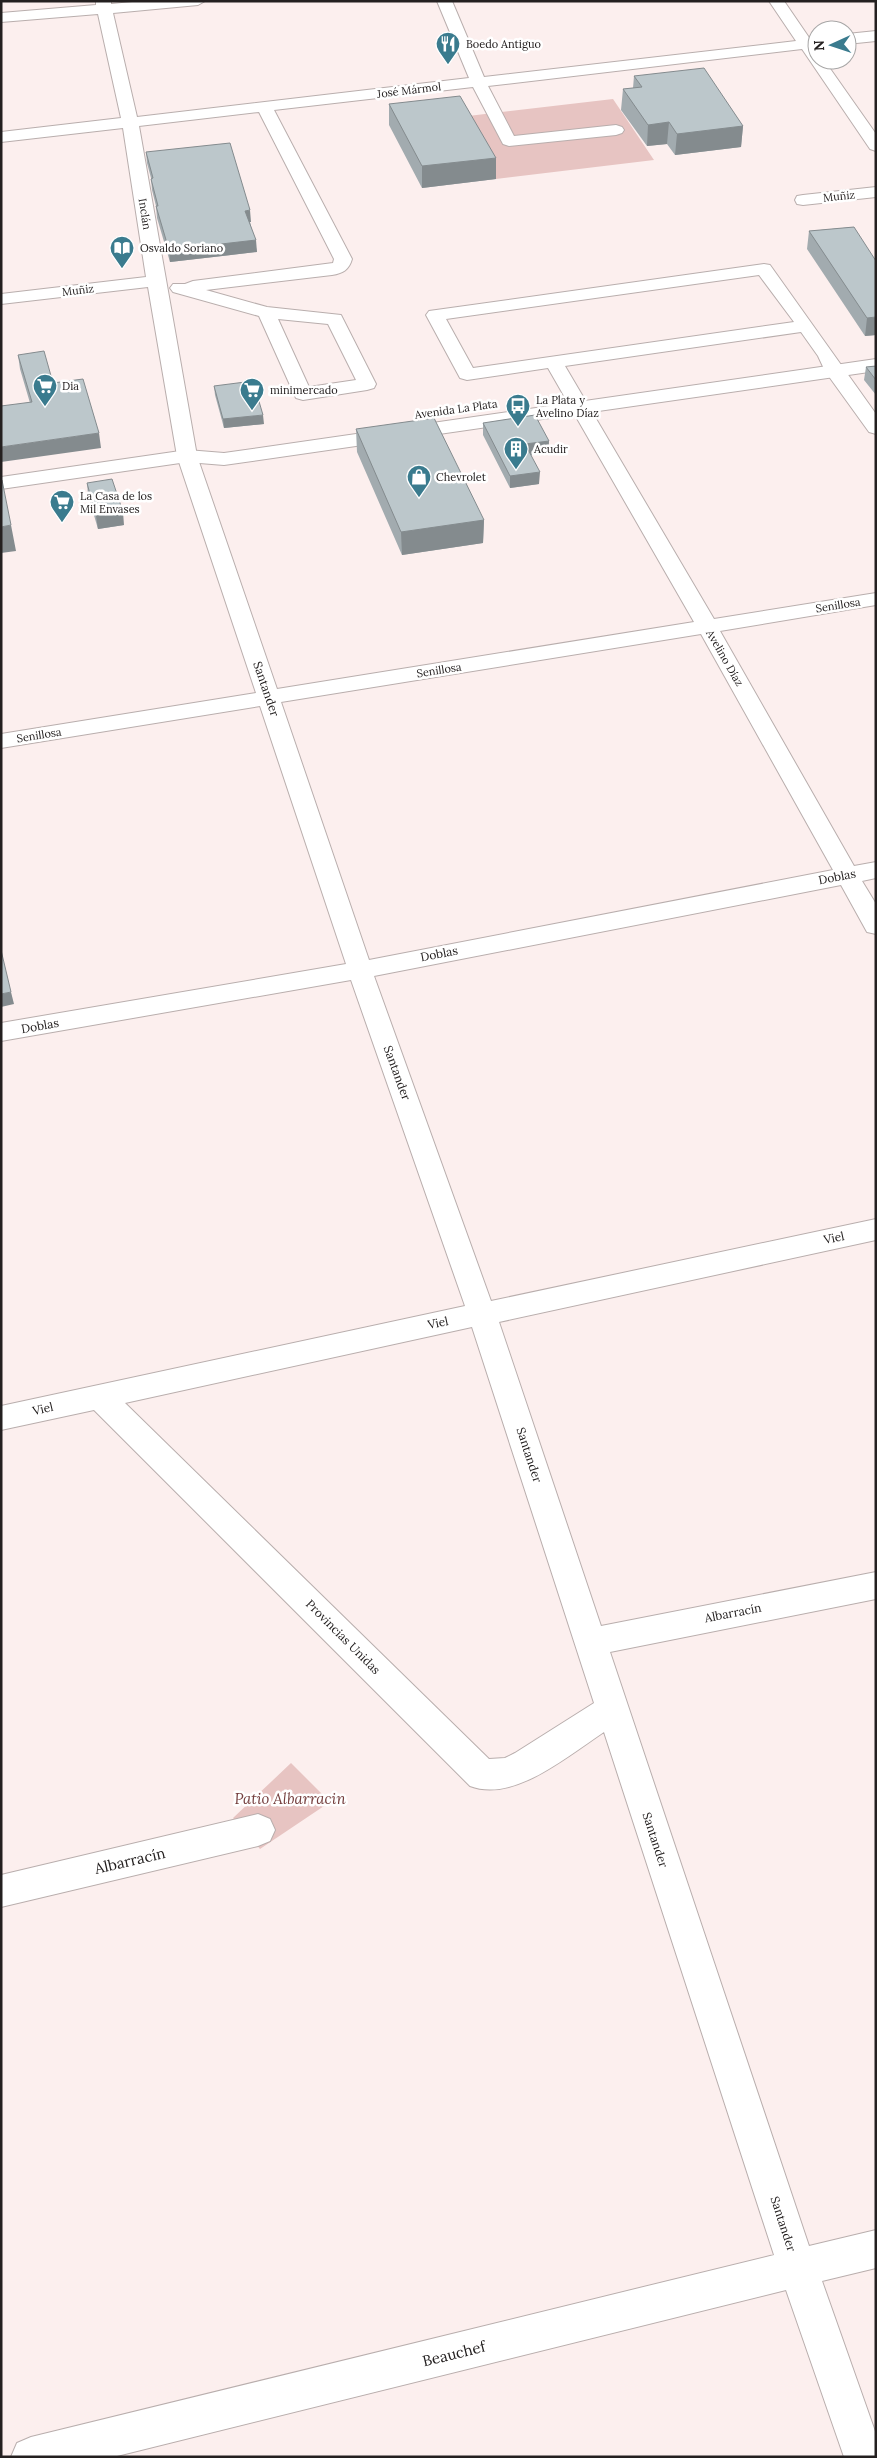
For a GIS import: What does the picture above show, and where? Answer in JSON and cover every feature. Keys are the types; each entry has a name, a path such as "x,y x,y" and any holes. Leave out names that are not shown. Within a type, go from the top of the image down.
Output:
{"street":[{"path":"1,18 104,5 198,1"},
{"path":"444,1 478,82 516,157"},
{"path":"776,1 807,39"},
{"name":"Inclán","path":"104,5 130,123 156,285 187,456"},
{"path":"857,38 876,36"},
{"name":"José Mármol","path":"1,137 807,44"},
{"path":"828,70 876,146"},
{"path":"179,288 332,270 341,266 343,259 264,108"},
{"path":"569,135 594,114"},
{"path":"509,141 616,130"},
{"name":"Muñiz","path":"803,200 876,192"},
{"path":"806,326 467,374 435,315 764,270 806,326 876,428"},
{"name":"Muñiz","path":"1,298 156,285 179,288"},
{"path":"179,288 266,312 336,319 367,384 303,394 266,312"},
{"name":"Avenida La Plata","path":"831,364 876,348"},
{"name":"Avelino Díaz","path":"554,362 707,626 876,926"},
{"name":"Avenida La Plata","path":"1,483 187,456 224,459 576,400 831,364 876,365"},
{"name":"Santander","path":"187,456 360,970 482,1314 798,2269 864,2457"},
{"name":"Senillosa","path":"1,741 876,599"},
{"name":"Doblas","path":"1,1032 360,970 876,870"},
{"name":"Viel","path":"1,1418 876,1229"},
{"name":"Provincias Unidas","path":"98,1396 482,1774 506,1773 527,1764 612,1709"},
{"name":"Albarracín","path":"591,1642 876,1585"},
{"name":"Albarracín","path":"1,1891 258,1830"},
{"name":"Beauchef","path":"31,2457 876,2249"}],"green space":[{"path":"613,99 654,160 496,179 460,117"},
{"name":"Patio Albarracin","path":"291,1763 330,1802 260,1849 233,1818"}],"building":[{"path":"704,68 743,126 677,134 669,122 648,125 623,89 642,87 634,76"},
{"path":"460,96 496,158 422,166 389,104"},
{"path":"230,143 250,210 245,211 256,240 169,250 156,206 158,206 151,179 153,178 146,152"},
{"path":"854,227 876,261 876,317 867,318 809,231"},
{"path":"44,351 53,383 83,379 99,433 1,447 1,406 32,402 18,355"},
{"path":"876,366 876,380 866,367"},
{"path":"253,381 263,415 223,419 214,386"},
{"path":"535,415 549,441 525,444 540,472 510,476 483,423"},
{"name":"Chevrolet","path":"434,418 484,520 401,532 356,429"},
{"path":"112,479 123,512 96,516 87,483"},
{"path":"1,481 11,525 1,527"},
{"path":"1,950 11,992 1,994"}],"place":[{"name":"Boedo Antiguo","path":"448,65"},
{"name":"Osvaldo Soriano","path":"122,269"},
{"name":"Dia","path":"45,407"},
{"name":"minimercado","path":"252,411"},
{"name":"La Plata y Avelino Díaz","path":"518,427"},
{"name":"Acudir","path":"516,470"},
{"name":"Chevrolet","path":"419,498"},
{"name":"La Casa de los Mil Envases","path":"62,523"}]}
